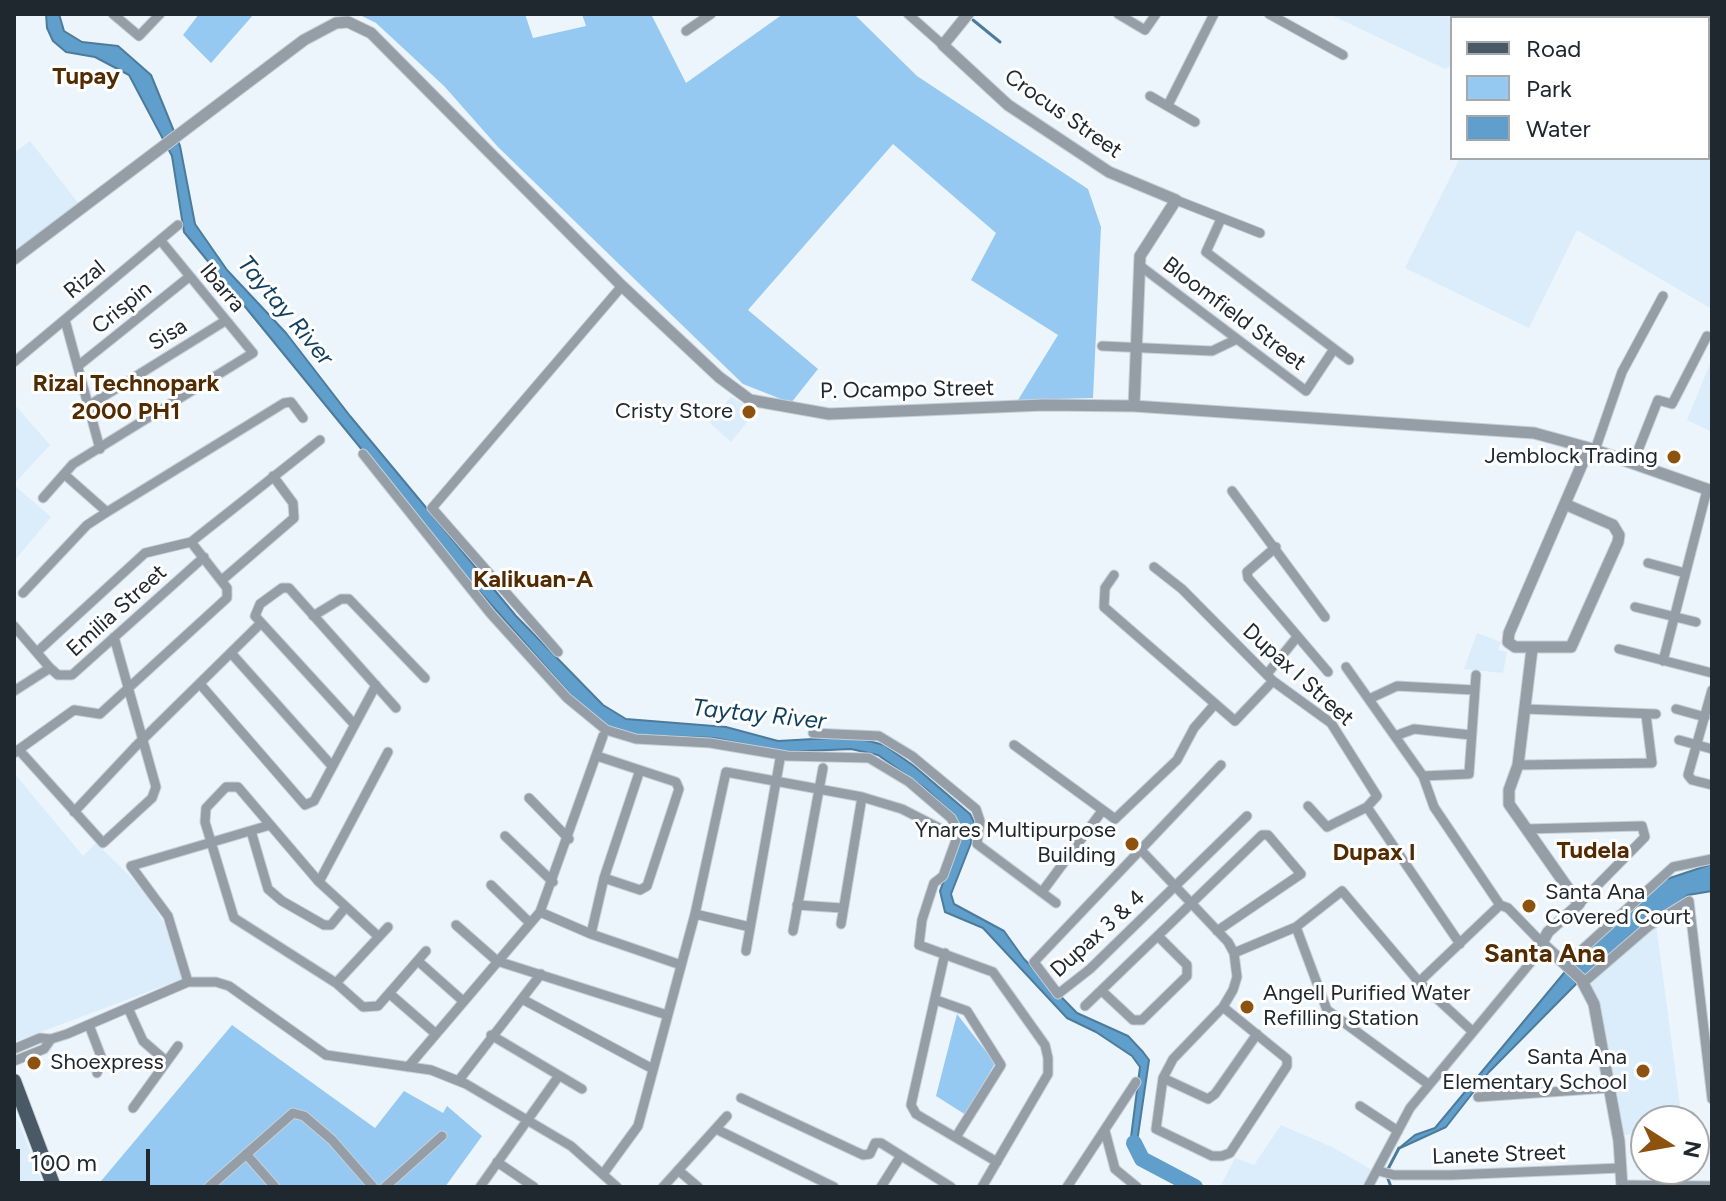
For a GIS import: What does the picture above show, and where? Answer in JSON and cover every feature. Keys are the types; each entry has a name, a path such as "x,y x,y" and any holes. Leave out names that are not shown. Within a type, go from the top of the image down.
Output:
{"main road":[{"path":"14,1081 54,1187"}],"street":[{"path":"113,14 139,36 160,14"},
{"name":"Crocus Street","path":"908,14 1008,105 1109,172 1260,233"},
{"path":"943,45 968,14"},
{"path":"1118,14 1145,30 1156,14"},
{"path":"1168,105 1214,14"},
{"path":"1269,14 1343,55"},
{"path":"686,31 706,15"},
{"name":"P. Ocampo Street","path":"14,259 321,30 336,23 360,26 438,97 622,286 735,391 769,406 840,414 1044,405 1134,406 1534,433 1592,449 1710,490"},
{"path":"1150,96 1195,122"},
{"path":"1134,406 1140,256 1176,200"},
{"path":"1221,219 1206,252 1349,360"},
{"name":"Rizal","path":"14,362 178,225"},
{"name":"Ibarra","path":"100,449 251,357 253,349 225,321 161,241"},
{"name":"Bloomfield Street","path":"1139,265 1306,391 1334,349"},
{"name":"Crispin","path":"78,366 189,277"},
{"path":"558,652 432,508 622,286"},
{"path":"1567,505 1613,525 1618,542 1571,647 1515,647 1507,637 1592,449 1622,372 1663,296"},
{"path":"43,498 73,464 100,449 65,320"},
{"name":"Sisa","path":"88,406 225,321"},
{"path":"1633,463 1658,400 1672,404 1707,336"},
{"path":"1102,346 1212,351 1235,340"},
{"path":"23,593 87,525 107,512 284,403 291,402 303,418"},
{"path":"37,652 145,553 191,542 320,440"},
{"path":"363,454 490,613 567,698 606,730 636,739 710,743 787,756 869,758 909,782 951,818 957,829 956,840 943,876 934,883 922,920 919,945 993,972 1045,1045 1048,1058 1048,1074 982,1187"},
{"path":"64,474 107,512"},
{"path":"222,580 294,518 293,503 273,476"},
{"path":"1663,661 1710,490"},
{"path":"1232,491 1325,617"},
{"path":"114,637 128,689 142,739 156,787 152,798 103,843 17,751 74,710 100,714 128,689 227,598 229,592 222,580 191,542"},
{"path":"1276,547 1247,572 1248,578 1328,672"},
{"name":"Emilia Street","path":"50,668 58,675 72,675 204,557"},
{"path":"1648,563 1685,573"},
{"name":"Dupax I Street","path":"1154,567 1270,678 1340,735 1376,793 1376,799 1367,807 1460,944"},
{"path":"1114,575 1105,588 1104,607 1235,721 1270,678 1297,637"},
{"path":"354,724 261,623 255,609 286,586 396,708"},
{"path":"313,616 341,599 349,599 425,678"},
{"path":"1635,607 1696,622"},
{"path":"74,812 142,739 261,623"},
{"path":"14,691 50,668 16,633"},
{"path":"1532,649 1518,765 1509,790 1509,804 1579,904"},
{"path":"1619,649 1712,673"},
{"path":"231,653 332,766"},
{"path":"1346,667 1423,776 1434,807 1500,905 1508,908 1582,981 1594,1004 1622,1186 1712,1186"},
{"path":"1423,776 1469,774 1476,675"},
{"path":"200,684 305,805 314,801 376,685"},
{"path":"1369,699 1397,686 1474,690"},
{"path":"1712,690 1689,779 1712,785"},
{"path":"1014,745 1115,819 1177,760 1194,728 1215,704"},
{"path":"1518,765 1652,763 1651,715 1525,709"},
{"path":"1676,709 1708,713"},
{"path":"1395,736 1414,729 1471,735"},
{"path":"813,733 879,736 912,756 976,809 980,821 977,844 1056,903"},
{"path":"408,1067 540,912 569,839 603,736"},
{"path":"1679,740 1712,749"},
{"path":"319,882 388,752"},
{"path":"597,756 676,782 679,789 647,886 640,890 604,878"},
{"path":"746,951 780,759"},
{"name":"Dupax 3 & 4","path":"1221,765 1034,962 1058,994 1090,969 1247,816"},
{"path":"793,931 823,768"},
{"path":"591,934 604,878 640,770"},
{"path":"603,1174 633,1136 695,914 726,772 862,797 902,809 941,829"},
{"path":"379,937 319,882 232,785 203,814 234,918 336,983 363,1007 378,1006 426,951"},
{"path":"841,924 862,797"},
{"path":"529,798 569,839"},
{"path":"1308,806 1327,827 1367,807"},
{"path":"1042,892 1102,811"},
{"path":"188,982 168,916 161,902 134,875 131,866 270,825"},
{"path":"1368,1187 1386,1174 1398,1131 1428,1084 1536,956 1548,932 1645,837 1642,826 1526,829"},
{"path":"251,831 268,889 282,901 324,925 331,925 345,908"},
{"path":"1085,1006 1103,992 1262,835 1268,835 1301,874 1217,931"},
{"path":"505,836 553,882"},
{"path":"1139,848 1234,953 1237,977 1223,1007 1173,1059 1163,1078 1156,1129 1212,1156 1230,1153 1287,1066 1287,1059 1223,1007"},
{"path":"1566,966 1673,867 1712,859"},
{"path":"491,885 530,923"},
{"path":"1234,953 1296,927 1342,891 1419,982 1472,1031"},
{"path":"1582,981 1649,926 1689,901 1712,1099"},
{"path":"797,905 842,908"},
{"path":"1419,982 1500,905"},
{"path":"540,912 591,934 681,965"},
{"path":"695,914 750,927"},
{"path":"456,925 497,961 667,1015"},
{"path":"336,983 388,927"},
{"path":"1296,927 1327,1010 1428,1084"},
{"path":"1103,992 1133,1020 1142,1020 1187,976 1187,965 1159,937"},
{"path":"945,953 911,1105 916,1114 997,1162"},
{"path":"418,961 463,1001"},
{"path":"459,1080 541,974"},
{"path":"14,1049 40,1038 51,1039 188,982 203,980 229,986 326,1055 431,1070 459,1080 571,1146 617,1187"},
{"path":"390,994 436,1034"},
{"path":"522,999 651,1068"},
{"path":"936,1000 967,1011 1001,1065 956,1137"},
{"path":"128,1008 143,1041 166,1061"},
{"path":"89,1025 102,1059 97,1073"},
{"path":"1163,1078 1208,1099 1215,1094 1257,1034"},
{"path":"491,1035 582,1089"},
{"path":"14,1061 44,1049 51,1039"},
{"path":"133,1108 178,1046"},
{"path":"480,1187 558,1077"},
{"path":"1067,1187 1136,1082"},
{"path":"1478,1097 1609,1088"},
{"path":"741,1098 863,1155 870,1154 878,1142 934,1183 951,1187"},
{"path":"1360,1106 1398,1131"},
{"path":"209,1187 282,1121 299,1113 332,1140 373,1187"},
{"path":"663,1187 727,1116"},
{"path":"716,1129 834,1187"},
{"path":"1105,1131 1115,1169 1137,1187"},
{"path":"385,1187 442,1136"},
{"path":"246,1154 275,1187"},
{"path":"881,1187 900,1157"},
{"path":"497,1162 534,1187"},
{"name":"Lanete Street","path":"1386,1174 1621,1168"},
{"path":"678,1170 698,1187"}],"shaded area":[{"path":"1329,14 1608,16 1450,16 1450,67 1445,69"},
{"path":"1712,50 1712,309 1577,230 1529,328 1405,268 1459,160 1710,160"},
{"path":"30,141 79,204 14,253 14,153"},
{"path":"1712,359 1712,432 1687,420"},
{"path":"731,397 756,411 731,442 709,422"},
{"path":"14,404 50,445 14,484"},
{"path":"14,485 51,517 14,561"},
{"path":"1477,633 1501,642 1498,650 1507,652 1503,673 1464,669"},
{"path":"14,773 83,856 96,843 141,887 164,923 182,979 14,1042"},
{"name":"Santa Ana Elementary School","path":"1656,924 1680,1105 1630,1105 1630,1134 1623,1135 1588,981"},
{"path":"14,1110 44,1187 14,1187"},
{"path":"1281,1125 1334,1148 1372,1170 1362,1187 1220,1187 1235,1158 1254,1165"}],"green space":[{"path":"199,14 254,14 211,63 183,35"},
{"path":"358,14 525,14 533,38 586,26 582,14 651,14 686,83 783,14 854,14 917,76 1088,189 1101,227 1093,398 1018,400 1058,335 971,280 996,233 893,144 748,310 818,369 791,403 743,384 498,147 444,86 376,23"},
{"path":"957,1014 995,1063 966,1115 936,1096"},
{"path":"232,1025 375,1128 404,1091 443,1113 447,1106 482,1136 445,1187 96,1187"}],"water":[{"path":"46,14 59,14 64,31 82,42 118,46 151,75 180,146 195,224 227,270 286,333 350,416 516,616 603,705 626,719 726,727 778,741 849,737 884,745 970,814 974,822 971,843 951,894 954,904 1004,931 1024,959 1077,1013 1128,1036 1149,1060 1137,1142 1142,1159 1130,1145 1140,1067 1132,1056 1096,1032 1067,1018 983,928 945,912 940,891 954,852 953,814 926,789 878,755 851,749 784,752 714,738 637,735 611,729 583,709 457,566 184,232 172,156 129,75 95,57 66,52 53,41 47,28"},
{"path":"1712,864 1712,891 1688,895 1584,976 1489,1072 1446,1127 1398,1149 1415,1135 1435,1128 1574,961 1664,880"}],"waterway":[{"path":"973,20 1000,42"},
{"name":"Taytay River","path":"1134,1143 1142,1159 1195,1187"},
{"path":"1388,1169 1399,1148"},
{"path":"1387,1176 1391,1187"},
{"name":"Taytay River","path":"1179,1187 1181,1180"}],"place":[{"name":"Cristy Store","path":"749,412"},
{"name":"Jemblock Trading","path":"1674,457"},
{"name":"Ynares Multipurpose Building","path":"1132,844"},
{"name":"Santa Ana Covered Court","path":"1529,906"},
{"name":"Angell Purified Water Refilling Station","path":"1247,1007"},
{"name":"Shoexpress","path":"34,1063"},
{"name":"Santa Ana Elementary School","path":"1643,1071"}],"district":[{"name":"Tupay","path":"86,77"},
{"name":"Rizal Technopark 2000 PH1","path":"126,398"},
{"name":"Kalikuan-A","path":"533,580"},
{"name":"Tudela","path":"1593,851"},
{"name":"Dupax I","path":"1374,853"},
{"name":"Santa Ana","path":"1545,954"}]}
